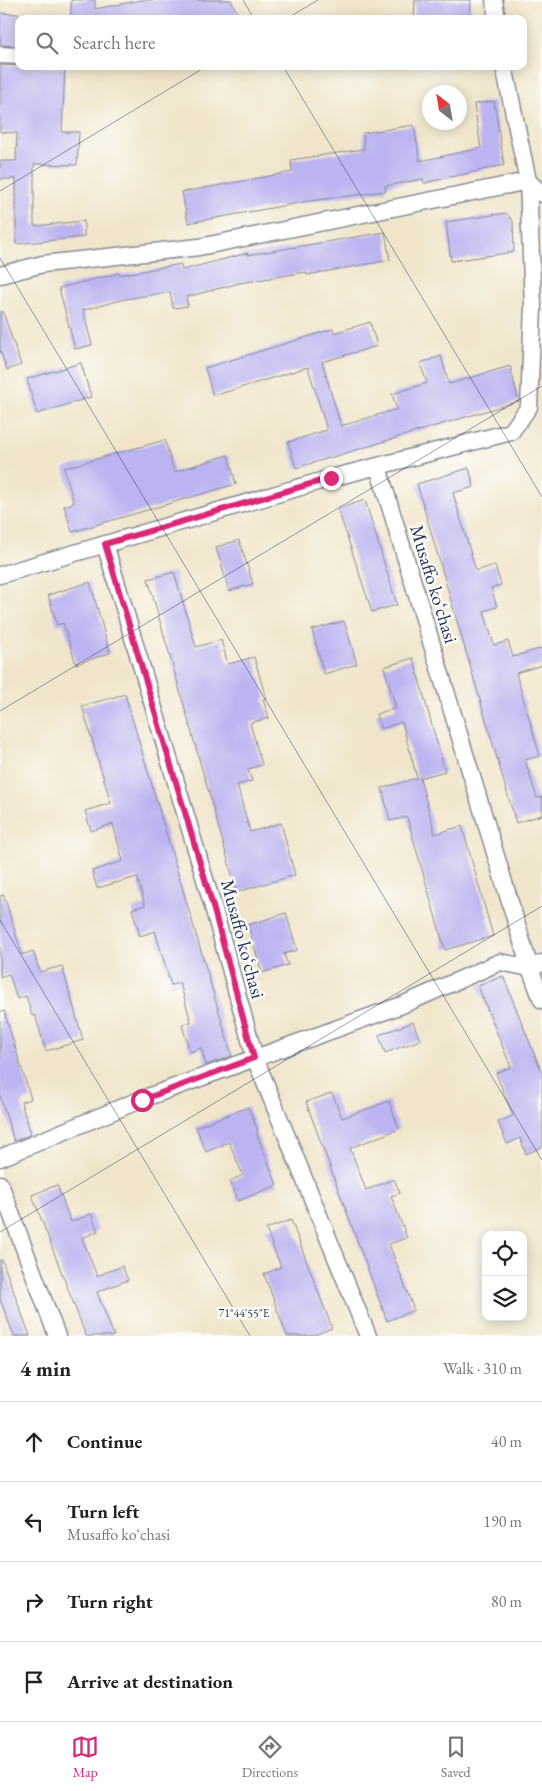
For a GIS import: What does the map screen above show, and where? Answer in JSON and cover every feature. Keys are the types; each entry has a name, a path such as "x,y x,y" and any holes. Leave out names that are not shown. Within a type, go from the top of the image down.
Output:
{"street":[{"path":"494,0 496,15"},
{"path":"0,55 15,56"},
{"path":"0,576 331,478 511,432 529,407 534,306 528,181 505,70"},
{"path":"528,181 542,194"},
{"path":"0,275 43,264 199,247 528,181"},
{"name":"Musaffo koʻchasi","path":"378,467 536,966 542,1000"},
{"name":"Musaffo koʻchasi","path":"105,544 212,903 254,1058 368,1336"},
{"path":"0,1158 142,1100 402,1005 500,962 536,966"},
{"path":"0,1184 57,1336"}],"building":[{"path":"71,0 95,0 95,9 142,0 231,0 238,15 71,15"},
{"path":"415,0 471,0 470,15 414,15"},
{"path":"0,13 19,14 15,15 15,46 0,45"},
{"path":"0,65 15,65 15,70 65,70 62,132 79,132 77,165 34,164 34,226 84,221 84,237 16,244 16,179 0,179 0,161 16,161 17,133 0,132"},
{"path":"494,101 504,165 424,183 423,179 385,186 386,191 310,201 188,223 182,192 292,172 291,160 364,149 363,133 414,125 420,161 481,148 474,104"},
{"path":"506,213 513,221 514,252 451,261 446,222"},
{"path":"385,232 390,260 307,275 306,272 240,283 186,297 188,306 173,308 170,292 125,299 83,310 92,345 75,349 59,288 119,273 119,275 181,264 182,270 248,253 248,255"},
{"path":"0,312 3,312 21,365 7,370 0,350"},
{"path":"370,322 377,346 322,362 341,426 397,409 392,394 427,383 420,363 441,356 449,384 510,366 519,401 296,468 288,442 327,430 308,367 213,396 205,368 333,329 334,333"},
{"path":"81,363 91,397 37,414 27,379"},
{"path":"165,440 174,472 228,455 236,484 72,532 64,506 74,503 64,468"},
{"path":"469,468 474,487 453,493 476,571 495,565 501,585 491,588 497,607 484,611 494,645 508,641 513,657 542,648 542,665 516,673 540,756 525,760 537,798 542,797 542,815 516,823 417,484"},
{"path":"365,500 397,605 372,612 338,509"},
{"path":"239,540 253,584 229,591 216,547"},
{"path":"174,572 196,647 221,640 228,664 254,657 266,698 263,699 269,718 250,723 262,765 248,769 252,781 237,785 250,832 281,823 295,875 237,892 148,579"},
{"path":"90,582 110,653 76,664 63,623 57,625 48,595"},
{"path":"344,621 357,664 324,674 312,630"},
{"path":"413,658 445,771 420,778 435,834 462,826 493,936 445,950 407,817 390,821 382,788 417,778 402,722 381,729 376,714 396,708 384,667"},
{"path":"125,694 232,1056 206,1065 201,1048 190,1052 182,1025 191,1022 180,983 171,985 155,931 140,936 132,909 145,905 137,877 97,888 92,871 123,861 113,824 91,831 85,811 111,803 82,706"},
{"path":"4,895 22,955 33,951 40,972 62,966 83,1040 46,1051 35,1015 32,1016 26,996 17,999 9,974 0,977 0,896"},
{"path":"286,913 297,950 284,954 288,965 262,973 248,925"},
{"path":"503,976 542,1073 542,1147 526,1154 520,1138 507,1144 498,1122 513,1116 496,1073 511,1067 478,986"},
{"path":"4,1011 31,1099 21,1102 31,1134 14,1141 0,1096 0,1012"},
{"path":"413,1022 420,1040 385,1053 379,1035"},
{"path":"332,1093 342,1118 389,1101 399,1129 350,1148 366,1190 394,1179 400,1193 391,1196 407,1238 389,1244 414,1310 387,1321 306,1102"},
{"path":"248,1107 277,1185 238,1201 230,1181 243,1175 229,1142 206,1152 196,1127"},
{"path":"57,1185 71,1222 91,1214 98,1231 82,1238 97,1276 122,1266 128,1280 97,1292 114,1336 86,1336 32,1195"},
{"path":"291,1220 332,1328 312,1336 287,1336 264,1274 281,1267 266,1229"},
{"path":"0,1260 2,1260 30,1336 14,1336 0,1299"}],"route":[{"path":"142,1100 254,1058 212,903 105,544 331,478"}]}
